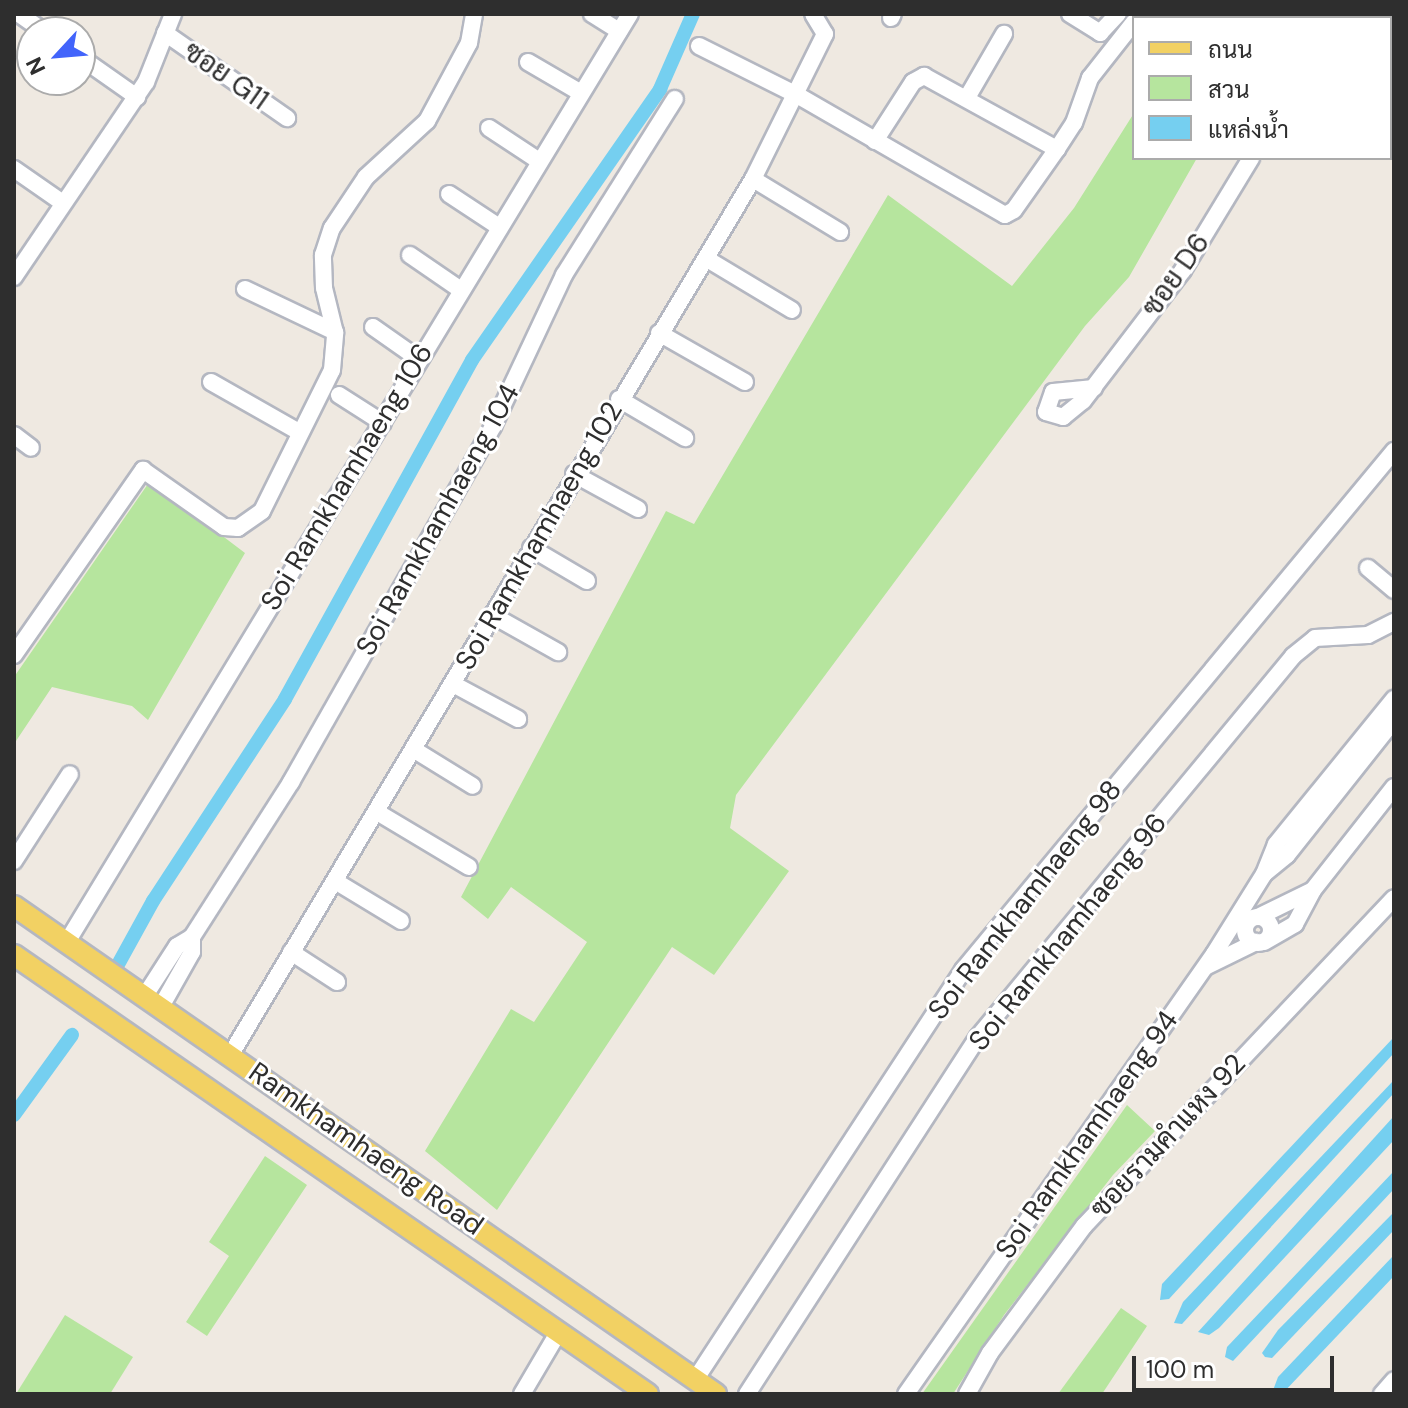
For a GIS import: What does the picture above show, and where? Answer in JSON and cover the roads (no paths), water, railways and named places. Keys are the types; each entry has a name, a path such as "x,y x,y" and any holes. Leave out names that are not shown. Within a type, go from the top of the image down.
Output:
{"main road":[{"name":"Ramkhamhaeng Road","path":"14,906 154,999 716,1394"},
{"name":"Ramkhamhaeng Road","path":"14,955 648,1394"}],"street":[{"path":"14,277 137,97 173,14"},
{"path":"14,655 138,473 151,471 224,527 238,528 262,511 332,370 335,332 324,288 323,255 332,228 366,177 427,121 469,43 474,14"},
{"path":"592,14 619,31"},
{"name":"Soi Ramkhamhaeng 106","path":"67,942 630,14"},
{"name":"Soi Ramkhamhaeng 102","path":"231,1054 453,684 574,474 753,179 825,34 813,14"},
{"path":"1070,14 1100,33 1118,14"},
{"path":"699,46 797,95 1005,215 1014,210 1057,149 1074,123 1090,78 1132,25"},
{"name":"ซอย G11","path":"165,33 287,118"},
{"path":"968,96 1004,34"},
{"path":"528,62 581,93"},
{"path":"96,68 137,97"},
{"path":"875,141 918,77 968,96 1057,149"},
{"name":"Soi Ramkhamhaeng 104","path":"154,999 177,946 192,937 364,657 493,426 564,275 675,99"},
{"path":"489,128 539,161"},
{"name":"ซอย D6","path":"1094,388 1183,270 1250,160"},
{"path":"14,169 63,203"},
{"path":"753,179 840,232"},
{"path":"449,194 499,227"},
{"path":"410,255 461,290"},
{"path":"707,259 792,310"},
{"path":"245,289 335,332"},
{"path":"373,327 420,360"},
{"path":"659,333 745,382"},
{"path":"211,382 299,432"},
{"path":"339,395 383,423"},
{"path":"619,399 685,438"},
{"path":"14,435 31,448"},
{"name":"Soi Ramkhamhaeng 98","path":"695,1380 963,970 1394,451"},
{"path":"574,474 638,509"},
{"path":"531,548 587,581"},
{"path":"1368,568 1394,590"},
{"path":"492,615 558,652"},
{"name":"Soi Ramkhamhaeng 96","path":"747,1394 978,1037 1293,656 1315,638 1368,635 1394,622"},
{"path":"453,684 518,719"},
{"name":"Soi Ramkhamhaeng 94","path":"906,1394 1220,945 1264,874 1276,844 1394,699"},
{"name":"Soi Ramkhamhaeng 94","path":"1264,874 1287,855 1394,720"},
{"path":"413,749 473,786"},
{"path":"14,861 70,774"},
{"path":"1205,967 1290,930 1313,890 1394,787"},
{"path":"377,812 469,867"},
{"path":"335,881 401,921"},
{"path":"1220,945 1252,921 1313,890"},
{"name":"ซอยรามคําแหง 92","path":"967,1394 990,1353 1084,1226 1394,898"},
{"path":"1252,921 1270,925 1260,942"},
{"path":"291,952 337,982"},
{"path":"522,1394 558,1333"},
{"path":"1382,1394 1394,1380"}],"water":[{"path":"1394,1037 1394,1053 1169,1299 1160,1300 1162,1284"},
{"path":"1394,1080 1394,1093 1182,1324 1174,1323 1183,1302"},
{"path":"1394,1116 1394,1140 1219,1328 1209,1335 1198,1332"},
{"path":"1394,1171 1394,1189 1233,1361 1225,1357 1227,1347"},
{"path":"1394,1212 1394,1230 1272,1358 1265,1357 1262,1353 1278,1330"},
{"path":"1394,1255 1394,1276 1282,1394 1272,1393 1278,1377"}],"waterway":[{"path":"115,970 153,901 285,699 472,360 660,89 693,14"},
{"path":"14,1115 72,1035"}]}
